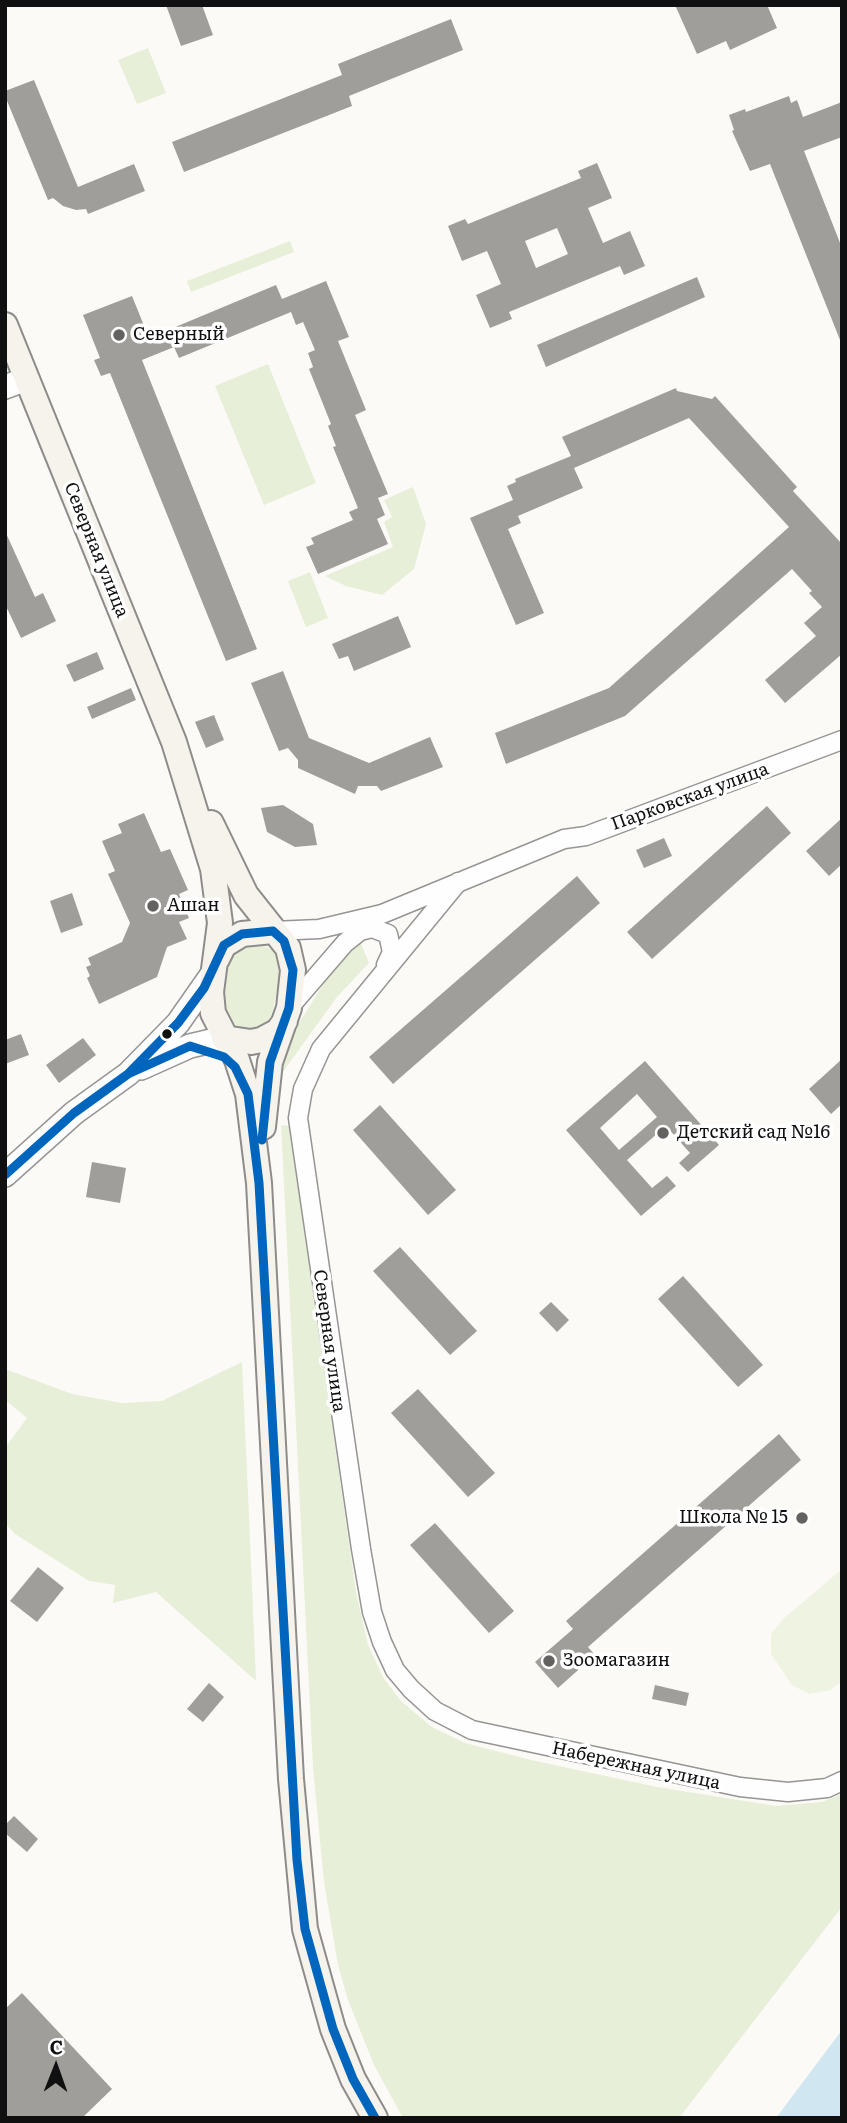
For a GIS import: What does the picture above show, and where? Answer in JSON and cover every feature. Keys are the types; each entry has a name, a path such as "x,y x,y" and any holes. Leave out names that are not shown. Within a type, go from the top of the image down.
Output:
{"main road":[{"name":"Северная улица","path":"5,325 16,383 186,774 246,895 273,931 284,941 291,957 293,990 270,1062 259,1183"},
{"name":"Северная улица","path":"186,774 219,899 220,932 213,1013 237,1060 248,1094 259,1183 291,1779 303,1915 333,2029 353,2079 375,2118"},
{"path":"215,966 224,945 242,934 273,931"},
{"path":"224,1038 251,1042 261,1040 278,1031 287,1014"}],"street":[{"name":"Парковская улица","path":"273,931 319,929 382,914 564,839 586,836 842,740"},
{"name":"Северная улица","path":"435,1711 395,1670 372,1612 339,1411 298,1118 303,1089 321,1049 458,882"},
{"name":"Парковская улица","path":"287,1014 345,943 382,914"},
{"path":"360,931 372,928 381,930 391,940 392,952 382,975"},
{"path":"5,1175 74,1112 128,1074 178,1023 215,966"},
{"path":"128,1074 190,1046 224,1038"},
{"path":"190,1046 223,1057 243,1080"},
{"name":"Набережная улица","path":"435,1711 472,1730 740,1787 788,1792 827,1788 842,1781"}],"green space":[{"path":"148,48 166,93 137,104 118,60"},
{"path":"290,241 294,252 191,292 187,281"},
{"path":"268,364 316,483 264,505 215,386"},
{"path":"413,487 426,524 414,569 382,595 346,586 325,576 393,547 384,522 392,517 384,500"},
{"path":"310,572 328,618 306,627 288,581"},
{"path":"360,941 369,963 337,997 280,1076 280,1057 289,1039 327,978"},
{"path":"256,944 270,948 276,955 280,967 279,982 272,1013 266,1025 260,1029 242,1032 227,1021 223,1004 228,967 236,952 244,946"},
{"path":"281,1125 289,1126 356,1592 368,1645 384,1679 401,1701 432,1727 465,1743 657,1787 776,1806 822,1802 842,1794 842,1907 679,2118 403,2118 374,2065 348,2000 338,1965 324,1882 313,1768"},
{"path":"242,1362 256,1681 156,1592 113,1603 115,1585 89,1581 15,1534 5,1523 5,1448 27,1418 5,1400 5,1369 72,1394 122,1403 162,1401"},
{"path":"842,1569 842,1681 831,1690 809,1694 792,1685 771,1654 771,1634 783,1619"}],"water":[{"path":"842,2030 842,2118 776,2118"}],"building":[{"path":"166,5 202,5 213,35 181,46"},
{"path":"675,5 767,5 777,28 730,50 726,41 697,54"},
{"path":"451,19 463,50 349,96 352,106 184,172 172,142 342,75 338,64"},
{"path":"34,80 78,187 134,164 145,191 88,214 86,209 76,210 63,206 53,198 48,200 5,96 5,91"},
{"path":"789,96 791,103 797,100 803,117 842,102 842,137 804,151 842,248 842,345 770,164 750,171 732,131 734,130 729,115 745,109 746,112"},
{"path":"597,163 612,198 588,208 603,243 630,231 645,266 624,275 620,266 509,312 512,319 490,328 476,295 501,284 487,251 462,261 448,226 465,219 468,224 581,178 578,171","holes":["557,228 568,254 536,268 525,241"]},
{"path":"697,277 705,297 546,367 537,345"},
{"path":"326,281 349,337 338,341 366,410 355,415 388,494 378,498 385,515 377,519 388,544 318,574 306,547 314,544 311,538 353,520 349,512 358,508 333,447 336,446 328,426 331,424 309,369 313,367 308,353 315,350 303,322 296,325 291,312 179,358 174,347 142,360 257,649 226,661 110,373 101,376 94,360 100,358 83,315 132,296 149,338 276,285 282,299"},
{"path":"676,388 677,391 712,399 715,396 797,487 793,491 842,544 842,654 785,703 765,680 816,636 804,623 822,607 792,569 625,716 506,764 495,733 609,688 789,527 689,418 574,468 583,488 518,516 521,523 508,529 544,613 516,625 470,518 513,500 507,486 516,482 515,479 571,456 562,437"},
{"path":"5,531 35,597 43,593 56,621 21,638 5,604"},
{"path":"398,616 411,647 354,671 348,656 339,659 332,644"},
{"path":"97,652 104,669 74,682 66,665"},
{"path":"283,671 309,738 369,763 430,737 443,767 381,791 377,786 358,786 355,794 298,768 298,760 288,748 279,751 251,683"},
{"path":"131,688 136,700 92,719 87,707"},
{"path":"214,715 224,740 206,748 195,722"},
{"path":"283,805 313,824 317,845 295,847 267,832 261,808"},
{"path":"767,806 791,833 652,959 627,932"},
{"name":"Ашан","path":"144,813 161,852 170,849 188,890 179,894 189,918 179,922 187,939 167,947 157,977 99,1004 87,978 90,976 86,967 91,965 88,958 122,942 130,923 108,874 115,871 102,841 122,833 118,824"},
{"path":"842,818 842,864 829,876 806,851"},
{"path":"664,838 672,856 644,868 636,850"},
{"path":"577,876 600,903 393,1084 369,1057"},
{"path":"72,893 83,925 61,933 50,901"},
{"path":"21,1034 29,1055 5,1064 5,1040"},
{"path":"83,1038 96,1055 59,1083 46,1065"},
{"path":"842,1059 842,1104 831,1114 809,1089"},
{"path":"645,1061 719,1145 688,1172 679,1163 690,1153 666,1126 627,1160 652,1188 667,1176 676,1186 641,1216 566,1130","holes":["637,1094 657,1117 619,1150 600,1128"]},
{"path":"380,1105 456,1190 428,1215 353,1130"},
{"path":"92,1162 126,1168 120,1203 86,1197"},
{"path":"400,1247 477,1331 450,1355 373,1271"},
{"path":"683,1276 763,1365 738,1387 658,1299"},
{"path":"551,1302 569,1320 557,1332 539,1313"},
{"path":"418,1389 495,1473 468,1497 391,1413"},
{"path":"779,1434 801,1460 588,1647 595,1655 558,1688 535,1662 573,1629 566,1621"},
{"path":"435,1523 514,1611 489,1633 410,1545"},
{"path":"38,1567 64,1588 37,1622 10,1601"},
{"path":"209,1683 224,1697 203,1722 187,1709"},
{"path":"655,1685 689,1693 686,1706 652,1699"},
{"path":"14,1816 38,1839 27,1852 5,1833 5,1825"},
{"path":"22,1993 112,2089 82,2118 5,2118 5,2009"}],"transit line":[{"path":"5,1175 74,1113 128,1074 178,1023 204,988 224,945 242,934 273,931 284,941 293,970 289,1008 270,1062 262,1140"},
{"path":"128,1074 190,1046 224,1057 235,1067 248,1094 259,1183 297,1860 305,1929 333,2029 353,2079 375,2118"}],"place":[{"name":"Северный","path":"119,335"},
{"name":"Ашан","path":"153,906"},
{"name":"Детский сад №16","path":"663,1133"},
{"name":"Школа № 15","path":"802,1518"},
{"name":"Зоомагазин","path":"549,1661"}]}
